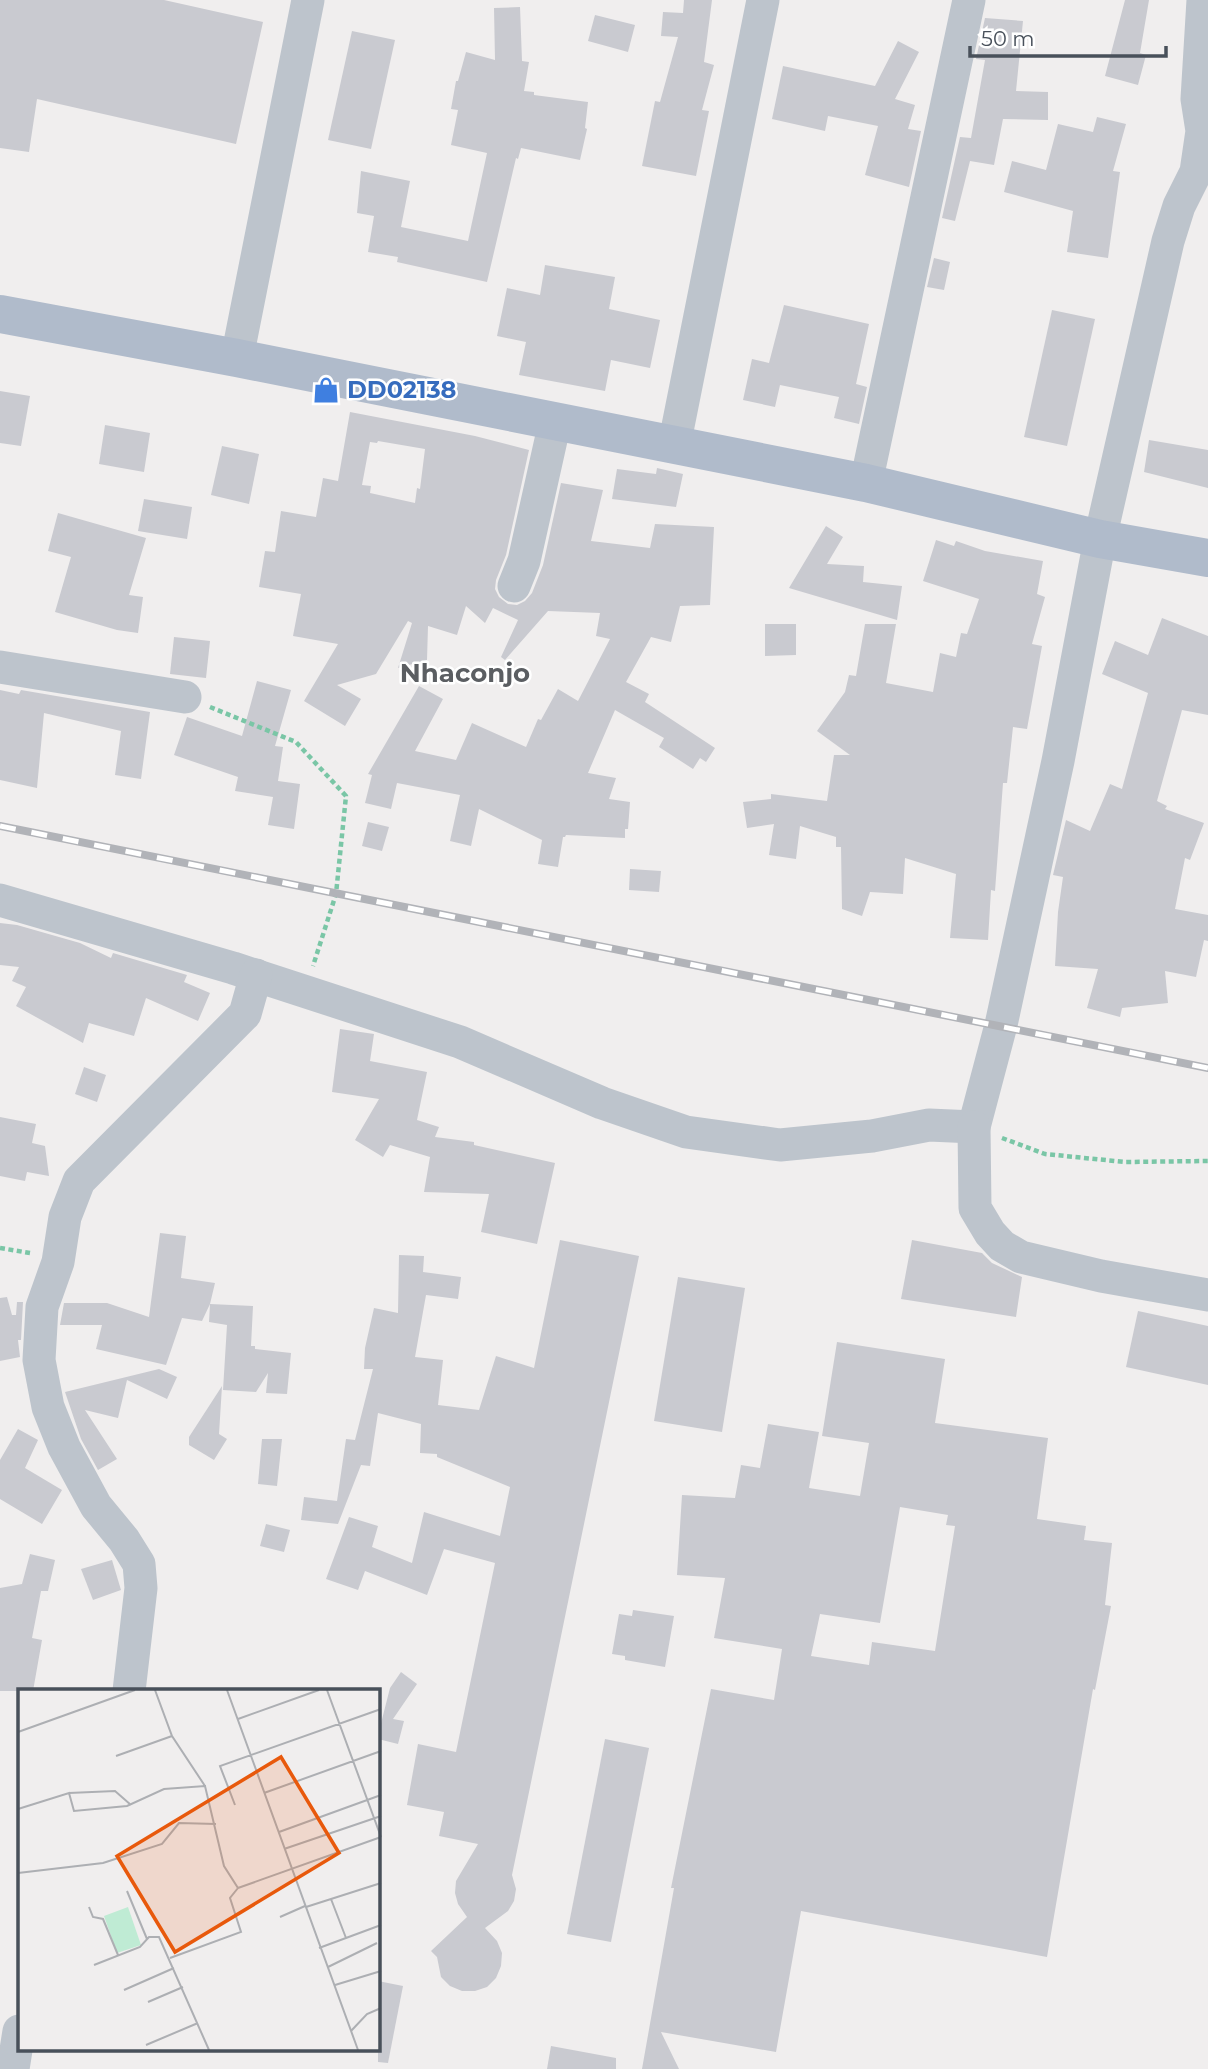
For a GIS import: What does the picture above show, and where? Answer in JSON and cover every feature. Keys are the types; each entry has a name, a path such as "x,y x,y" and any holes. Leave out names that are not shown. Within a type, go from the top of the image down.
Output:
{"main road":[{"path":"0,314 237,358 866,483 1100,539 1208,558"}],"street":[{"path":"237,358 308,0"},
{"path":"674,446 763,0"},
{"path":"866,483 969,0"},
{"path":"1203,0 1197,99 1202,131 1196,172 1168,241 1100,539 1058,761 1001,1025 974,1127 975,1208 990,1233 1002,1246 1021,1257 1101,1276 1208,1296"},
{"path":"513,586 524,561 555,422"},
{"path":"0,667 184,697"},
{"path":"0,900 256,975 460,1042 602,1102 686,1132 780,1146 872,1136 929,1125 974,1127"},
{"path":"129,1689 141,1588 139,1564 124,1540 96,1506 64,1447 48,1407 39,1360 43,1307 58,1262 65,1217 79,1181 245,1014 256,975"},
{"path":"13,2069 18,2037"}],"path":[{"path":"184,697 296,742 346,796 336,894 305,991"},
{"path":"974,1127 1045,1154 1125,1162 1208,1161"}],"building":[{"path":"0,0 164,0 263,22 236,144 37,99 29,152 0,148"},
{"path":"684,0 712,0 704,62 714,65 702,110 709,111 696,176 642,166 655,101 660,102 678,37 661,36 663,12 683,13"},
{"path":"1125,0 1149,0 1140,53 1146,55 1138,85 1105,76"},
{"path":"520,7 522,61 529,62 524,91 534,92 534,95 588,102 587,129 580,160 521,148 518,159 516,158 487,282 397,262 398,257 368,252 374,216 357,213 361,171 410,181 401,227 468,241 487,153 451,145 458,110 451,109 456,81 466,52 495,60 494,8"},
{"path":"595,15 635,25 628,52 588,41"},
{"path":"985,18 1023,21 1016,91 1048,92 1048,120 1003,119 994,165 970,161 955,221 942,218 960,137 971,138 985,60 976,59"},
{"path":"352,31 395,40 371,149 328,140"},
{"path":"898,41 919,52 895,99 915,105 908,129 921,131 909,187 865,175 878,126 828,116 825,131 772,119 783,66 875,86"},
{"path":"1097,117 1126,124 1113,171 1120,172 1108,258 1067,252 1073,211 1004,192 1012,161 1046,170 1058,124 1093,132"},
{"path":"934,258 950,262 944,290 927,287"},
{"path":"545,265 615,277 609,309 660,320 650,368 611,360 605,391 519,375 526,342 497,336 507,288 540,295"},
{"path":"784,305 869,324 856,384 867,387 859,424 834,418 839,397 780,385 775,407 743,400 752,359 769,363"},
{"path":"1052,310 1095,319 1067,446 1024,437"},
{"path":"0,391 30,396 21,446 0,443"},
{"path":"350,412 475,436 529,450 506,555 496,580 495,589 499,597 508,604 517,605 532,593 543,565 561,483 603,490 591,541 650,548 655,524 714,527 710,605 680,606 671,642 651,637 626,682 649,694 645,702 715,748 706,762 700,758 693,769 659,747 664,738 615,710 588,773 616,778 609,799 630,802 625,838 566,835 563,837 558,867 538,864 542,840 479,809 471,846 450,841 460,795 397,783 391,809 365,803 372,775 368,774 419,686 443,699 415,751 456,760 472,723 526,747 538,719 541,720 558,689 578,701 610,639 596,636 600,613 548,611 505,660 501,657 518,620 493,608 485,623 466,606 457,635 428,626 427,660 398,668 412,623 408,621 376,674 337,685 361,699 345,726 304,701 338,644 293,636 301,594 259,587 265,551 275,552 281,511 316,517 323,478 338,481","holes":["370,442 425,449 420,489 417,488 415,503 370,493 371,486 362,485"]},
{"path":"105,425 150,433 144,472 99,464"},
{"path":"1149,440 1208,450 1208,488 1144,472"},
{"path":"222,446 259,454 249,504 211,495"},
{"path":"657,468 683,474 676,507 612,499 617,469 656,474"},
{"path":"144,499 192,507 187,539 138,531"},
{"path":"58,513 146,538 129,595 143,597 138,633 117,630 55,612 71,557 48,551"},
{"path":"826,526 843,537 827,564 864,566 863,582 902,586 897,620 789,588"},
{"path":"936,540 954,546 956,541 985,551 1043,561 1037,594 1045,597 1032,644 1042,646 1027,729 1013,727 1007,783 1003,783 995,891 991,890 988,940 950,938 956,874 905,858 903,894 870,892 862,916 842,909 841,847 836,847 836,837 800,826 796,859 769,855 774,824 747,828 743,802 771,799 771,794 827,801 834,755 850,755 817,731 845,692 849,675 856,676 865,624 896,624 886,683 933,692 940,653 956,657 961,633 967,634 979,599 923,581"},
{"path":"1162,618 1208,636 1208,715 1182,710 1157,801 1167,806 1165,809 1204,823 1190,860 1185,858 1175,909 1208,915 1208,941 1204,940 1196,977 1165,971 1168,1003 1122,1008 1120,1017 1087,1008 1098,969 1055,966 1063,877 1053,875 1066,820 1090,831 1110,784 1122,789 1148,693 1102,674 1115,641 1148,655"},
{"path":"765,624 796,624 796,655 765,656"},
{"path":"174,637 210,641 206,678 170,674"},
{"path":"257,681 291,690 275,746 283,747 278,781 300,784 294,829 268,825 273,797 235,791 238,777 174,755 187,717 242,736"},
{"path":"0,690 19,694 21,690 150,712 141,779 115,775 121,731 44,713 37,788 0,780"},
{"path":"368,822 389,827 382,851 362,846"},
{"path":"630,869 661,871 659,892 629,890"},
{"path":"0,923 17,925 80,943 111,958 113,953 187,975 184,982 210,993 198,1021 146,998 134,1036 89,1023 83,1043 16,1006 26,987 12,981 19,967 0,965"},
{"path":"340,1029 374,1034 370,1061 427,1072 417,1120 439,1127 435,1137 474,1142 474,1145 555,1163 537,1244 481,1232 489,1194 424,1192 430,1157 390,1145 383,1157 355,1140 379,1099 332,1092"},
{"path":"84,1067 106,1075 97,1102 75,1094"},
{"path":"0,1117 36,1124 32,1143 45,1146 49,1176 27,1172 25,1181 0,1176"},
{"path":"160,1233 186,1236 181,1278 215,1283 202,1321 182,1318 166,1365 96,1349 102,1325 60,1325 64,1303 107,1303 149,1317"},
{"path":"560,1240 639,1256 512,1875 516,1889 514,1901 508,1911 485,1928 497,1941 502,1953 501,1966 496,1978 487,1987 462,1991 450,1986 441,1977 437,1957 431,1951 467,1917 458,1904 456,1881 478,1844 439,1836 444,1812 407,1805 418,1744 456,1752 495,1563 444,1549 427,1595 365,1571 358,1590 326,1579 349,1517 378,1526 372,1547 412,1563 424,1512 500,1536 510,1487 437,1457 437,1454 420,1453 421,1424 378,1413 370,1466 361,1465 338,1524 301,1520 304,1497 337,1501 346,1439 355,1440 373,1369 364,1369 365,1348 374,1308 398,1313 399,1255 424,1256 423,1272 461,1277 458,1299 426,1295 415,1357 443,1360 438,1405 479,1410 496,1356 534,1368"},
{"path":"912,1240 982,1253 992,1263 1022,1277 1016,1317 901,1299"},
{"path":"678,1277 745,1288 722,1432 654,1421"},
{"path":"7,1297 12,1315 16,1315 17,1302 23,1302 21,1340 18,1340 20,1357 0,1361 0,1298"},
{"path":"210,1304 253,1306 251,1346 255,1346 255,1349 291,1353 287,1394 266,1393 268,1373 256,1392 223,1390 227,1325 209,1322"},
{"path":"1138,1311 1208,1326 1208,1385 1126,1367"},
{"path":"837,1342 945,1359 935,1423 1048,1438 1037,1519 1086,1526 1084,1540 1112,1543 1105,1605 1111,1606 1095,1690 1093,1689 1047,1957 801,1911 776,2052 661,2032 679,2069 642,2069 674,1888 671,1888 711,1689 774,1700 782,1649 714,1638 725,1578 677,1575 682,1495 735,1498 741,1465 760,1468 768,1424 819,1432 809,1488 860,1496 869,1443 822,1436","holes":["900,1507 948,1515 946,1525 955,1526 935,1651 872,1642 869,1665 811,1656 820,1614 880,1623"]},
{"path":"159,1369 177,1377 167,1399 127,1380 118,1418 85,1410 117,1459 98,1470 81,1439 65,1392"},
{"path":"222,1386 219,1434 227,1439 214,1460 189,1445 189,1437"},
{"path":"18,1429 38,1440 25,1468 62,1490 42,1524 0,1499 0,1460"},
{"path":"262,1439 282,1439 277,1486 258,1484"},
{"path":"266,1524 290,1530 284,1552 260,1546"},
{"path":"30,1554 55,1560 48,1591 41,1591 32,1638 42,1640 33,1689 0,1691 0,1588 22,1584"},
{"path":"112,1560 121,1590 93,1600 81,1569"},
{"path":"633,1610 674,1616 665,1667 625,1660 625,1656 612,1654 619,1614 632,1616"},
{"path":"401,1672 417,1684 393,1719 404,1721 398,1744 380,1740 380,1727 390,1688"},
{"path":"605,1739 649,1748 611,1942 567,1934"},
{"path":"380,1981 403,1986 388,2063 378,2062"},
{"path":"551,2046 616,2058 616,2069 547,2069"}],"railway":[{"path":"0,826 1208,1068"}],"place":[{"name":"DD02138","path":"326,390"}],"district":[{"name":"Nhaconjo","path":"465,673"}]}
